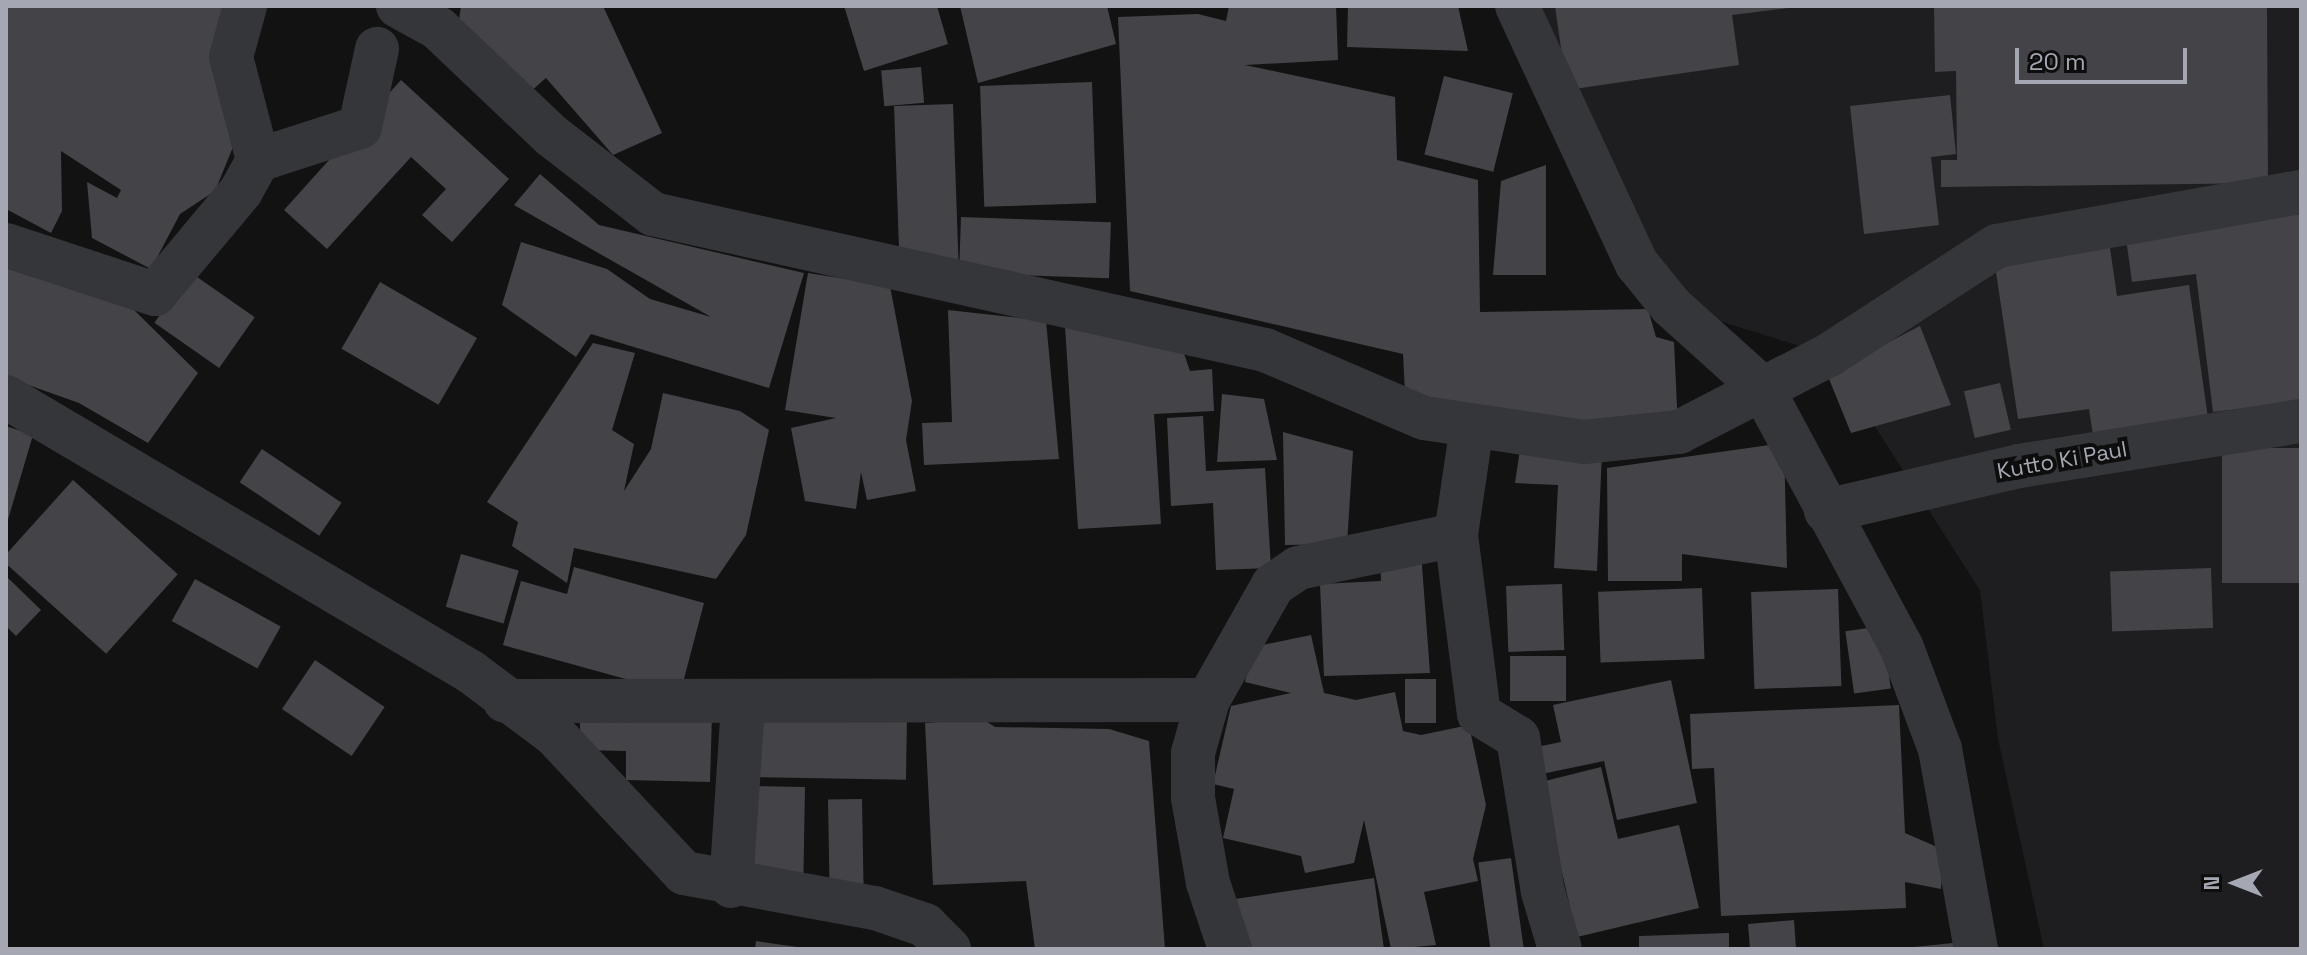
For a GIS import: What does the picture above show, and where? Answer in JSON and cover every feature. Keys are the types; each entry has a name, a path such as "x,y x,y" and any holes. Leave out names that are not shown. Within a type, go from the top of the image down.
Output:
{"street":[{"path":"245,6 233,27 231,57 258,160"},
{"path":"398,6 440,17 552,136 653,214 1265,350 1424,418 1584,442 1679,432 1829,355 1997,246 2301,192"},
{"path":"1517,6 1637,264 1671,306 1762,388 1902,648 1940,749 1976,949"},
{"path":"6,245 155,294 241,191 258,160 360,127 377,49"},
{"path":"6,397 471,672 505,701 554,734 662,858 684,873 731,886 875,908 925,925 949,949"},
{"name":"Kutto Ki Paul","path":"1826,511 2019,466 2301,421"},
{"path":"1472,426 1456,535 1479,714 1518,738 1543,892 1560,949"},
{"path":"1230,949 1198,844 1193,798 1193,753 1208,700 1273,585 1298,568 1456,535"},
{"path":"505,701 743,704 1208,700"},
{"path":"731,886 743,704"}],"shaded area":[{"path":"1535,6 2301,6 2301,949 2044,949 1998,739 1980,590 1829,355 1671,306"}],"building":[{"path":"6,6 225,6 233,147 215,191 180,214 151,269 92,238 87,182 117,198 121,190 61,151 62,211 51,233 6,209"},
{"path":"461,6 603,6 662,133 613,155 546,78 522,99 458,26"},
{"path":"844,6 937,6 948,44 864,71"},
{"path":"960,6 1107,6 1116,44 978,83"},
{"path":"1229,6 1336,6 1338,60 1245,65 1395,97 1397,160 1478,180 1480,312 1648,309 1656,337 1674,342 1678,428 1566,433 1405,393 1403,354 1130,291 1118,17 1198,14 1226,21"},
{"path":"1348,6 1458,6 1468,51 1347,47"},
{"path":"1555,6 1789,8 1732,15 1739,65 1567,90"},
{"path":"1934,6 2267,6 2268,183 1941,187 1941,160 1957,160 1956,71 1935,72"},
{"path":"921,67 924,103 884,106 881,70"},
{"path":"1444,76 1513,93 1493,172 1424,155"},
{"path":"401,80 509,179 452,242 422,215 446,189 411,157 327,249 284,210"},
{"path":"1092,82 1096,203 984,207 980,86"},
{"path":"1950,95 1956,154 1931,157 1939,225 1864,234 1850,106"},
{"path":"953,104 958,260 899,262 894,106"},
{"path":"1546,165 1546,275 1493,275 1501,181"},
{"path":"540,174 599,225 804,273 769,388 591,334 576,357 502,305 521,242 607,269 650,299 711,317 514,205"},
{"path":"2301,214 2301,401 2213,412 2196,274 2132,282 2125,231"},
{"path":"961,217 1111,222 1109,278 959,273"},
{"path":"2109,241 2117,296 2189,285 2208,418 2093,435 2089,409 2018,419 1994,259"},
{"path":"6,268 134,310 198,373 148,443 79,403 6,377"},
{"path":"190,272 255,317 219,368 154,323"},
{"path":"808,273 890,286 912,401 906,440 916,491 867,500 861,472 856,509 805,501 791,428 836,418 785,410"},
{"path":"380,282 477,338 438,405 342,349"},
{"path":"948,310 1046,321 1059,459 924,465 922,423 952,422"},
{"path":"1065,326 1179,339 1190,371 1212,369 1214,411 1154,414 1161,524 1078,529"},
{"path":"1920,326 1951,405 1851,433 1827,374"},
{"path":"593,343 635,353 612,430 634,444 624,491 651,449 663,393 740,411 769,430 746,535 716,579 574,548 567,583 512,546 518,522 487,502"},
{"path":"2000,383 2011,430 1975,438 1964,391"},
{"path":"1222,394 1264,399 1277,460 1217,462"},
{"path":"1203,416 1206,471 1265,468 1271,568 1216,570 1213,503 1171,506 1167,418"},
{"path":"6,426 33,435 7,523 6,523"},
{"path":"1283,432 1353,451 1347,544 1285,545"},
{"path":"1521,443 1602,450 1597,571 1554,568 1558,485 1515,483"},
{"path":"1784,443 1787,568 1682,554 1682,581 1608,581 1607,468"},
{"path":"2222,448 2301,448 2301,583 2222,583"},
{"path":"262,449 342,503 319,536 240,482"},
{"path":"73,480 178,574 106,654 6,564 6,554"},
{"path":"1421,552 1430,673 1324,676 1320,584 1381,581 1380,554"},
{"path":"461,554 519,571 504,623 446,607"},
{"path":"574,567 704,603 680,694 503,645 521,581 567,594"},
{"path":"2211,568 2213,628 2112,631 2110,572"},
{"path":"6,576 41,610 16,636 6,626"},
{"path":"195,579 281,627 257,668 172,621"},
{"path":"1562,584 1564,650 1508,652 1506,586"},
{"path":"1702,588 1704,659 1601,663 1598,592"},
{"path":"1838,589 1841,686 1754,689 1751,592"},
{"path":"1882,626 1891,688 1854,694 1845,631"},
{"path":"1311,635 1324,693 1356,700 1395,692 1403,731 1421,735 1469,725 1486,805 1473,859 1478,881 1424,892 1436,945 1391,949 1364,820 1354,863 1305,873 1301,856 1223,838 1234,789 1213,784 1231,706 1291,693 1245,682 1253,647"},
{"path":"1510,656 1566,656 1566,701 1510,701"},
{"path":"315,660 385,707 352,756 282,709"},
{"path":"1405,679 1436,679 1436,723 1405,723"},
{"path":"1671,680 1697,803 1617,820 1604,761 1532,776 1527,749 1561,742 1553,705"},
{"path":"1899,705 1905,833 1944,850 1941,889 1905,882 1906,908 1721,916 1714,768 1692,769 1690,714"},
{"path":"580,713 712,714 710,782 626,780 626,751 580,750"},
{"path":"752,717 907,720 906,780 751,777"},
{"path":"983,719 995,727 1109,729 1149,741 1165,949 1035,949 1026,881 933,885 925,723"},
{"path":"1601,767 1618,839 1679,825 1699,908 1577,937 1541,782"},
{"path":"748,786 805,787 803,875 746,874"},
{"path":"862,799 864,887 830,888 828,800"},
{"path":"1511,858 1524,949 1490,949 1478,863"},
{"path":"1374,878 1384,949 1242,949 1235,899"},
{"path":"1794,920 1796,949 1750,949 1748,924"},
{"path":"1729,933 1729,949 1639,949 1639,936"},
{"path":"756,941 797,947 797,949 755,949"},
{"path":"1953,943 1955,949 1914,949 1914,947"}]}
